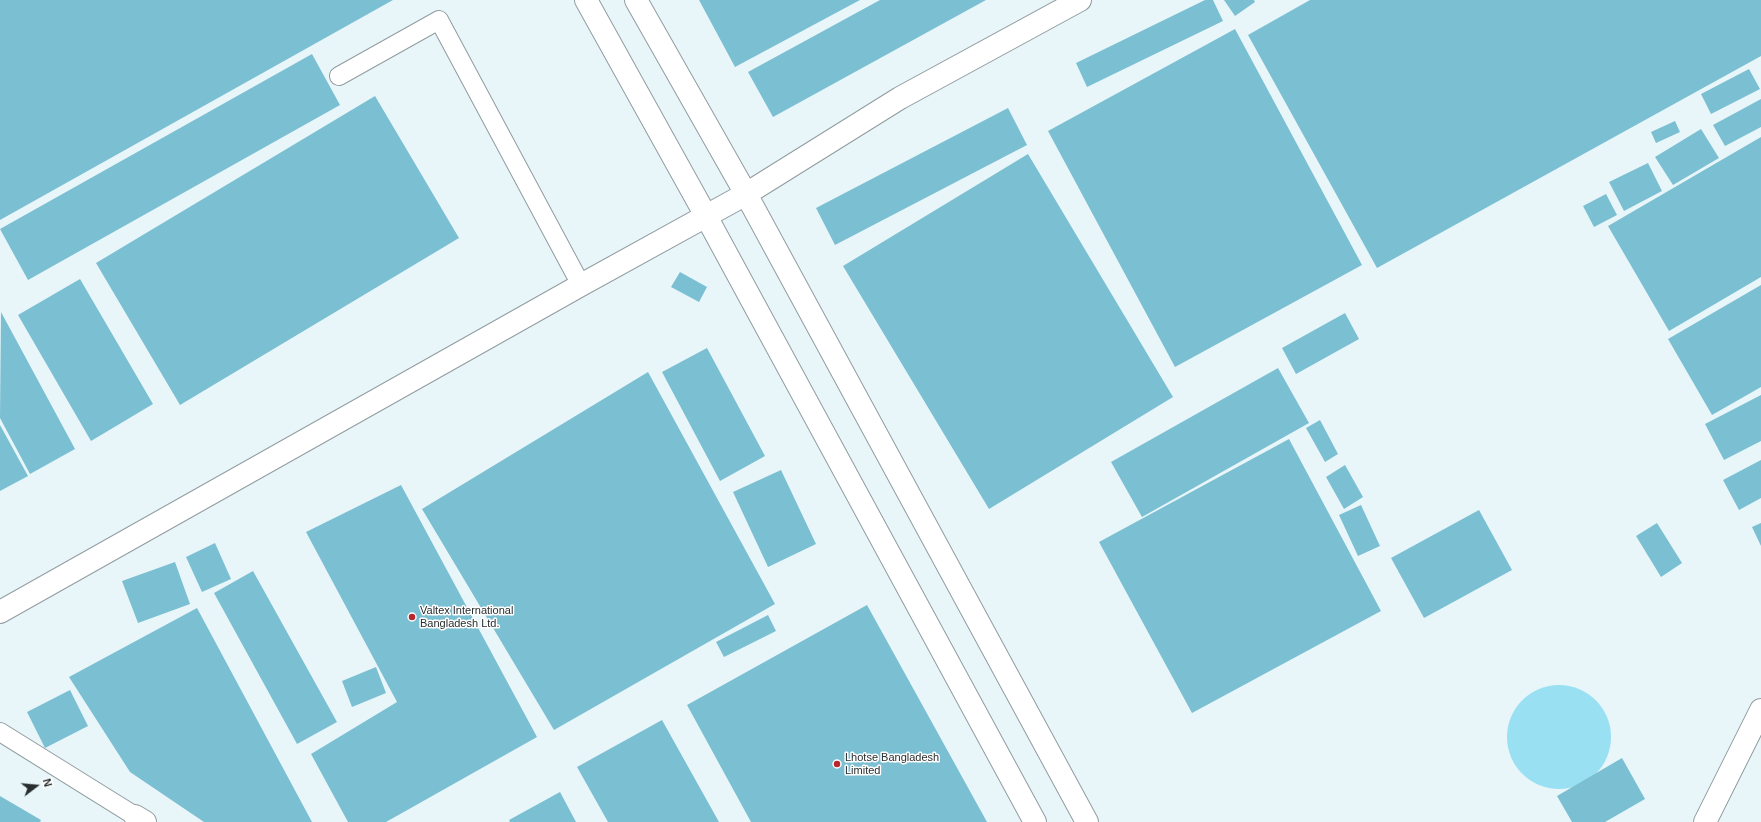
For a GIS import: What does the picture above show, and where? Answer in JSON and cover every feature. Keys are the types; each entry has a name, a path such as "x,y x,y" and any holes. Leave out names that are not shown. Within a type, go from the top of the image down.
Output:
{"street":[{"path":"586,0 706,216 1036,822"},
{"path":"636,0 746,194 1087,822"},
{"path":"0,612 581,285 746,194 900,98 1080,0"},
{"path":"1705,822 1761,710"}],"lane":[{"path":"339,76 439,20 581,285"},
{"path":"0,732 140,819"}],"water":[{"path":"1559,685 1579,689 1596,700 1607,717 1611,737 1607,757 1596,774 1579,785 1559,789 1539,785 1522,774 1511,757 1507,737 1511,717 1522,700 1539,689"}],"building":[{"path":"0,0 393,0 0,220"},
{"path":"699,0 860,0 735,67"},
{"path":"880,0 986,0 773,117 748,72"},
{"path":"1205,0 1213,0 1223,21 1087,87 1076,63"},
{"path":"1224,0 1254,0 1255,2 1235,16"},
{"path":"1310,0 1761,0 1761,56 1377,268 1248,35"},
{"path":"1235,29 1362,265 1175,367 1048,131"},
{"path":"312,54 340,105 28,280 0,229"},
{"path":"1749,69 1760,89 1711,114 1701,94"},
{"path":"375,96 459,238 180,405 96,263"},
{"path":"1761,99 1761,127 1725,146 1713,125"},
{"path":"1008,108 1027,145 835,245 816,208"},
{"path":"1675,121 1680,132 1656,143 1651,132"},
{"path":"1701,129 1719,158 1673,185 1655,157"},
{"path":"1761,137 1761,277 1669,331 1608,226"},
{"path":"1028,154 1173,397 989,509 843,266"},
{"path":"1648,163 1662,191 1624,211 1609,182"},
{"path":"1606,194 1617,215 1594,227 1583,206"},
{"path":"680,272 707,287 699,302 671,287"},
{"path":"80,279 153,404 91,441 18,315"},
{"path":"1761,285 1761,387 1712,415 1668,339"},
{"path":"1,312 75,449 30,474 0,418"},
{"path":"1345,313 1359,339 1296,374 1282,348"},
{"path":"707,348 765,456 720,481 662,372"},
{"path":"1278,368 1309,423 1142,517 1111,462"},
{"path":"648,372 775,604 554,730 422,509"},
{"path":"1761,395 1761,441 1724,460 1705,424"},
{"path":"1320,420 1338,454 1325,462 1306,428"},
{"path":"0,425 28,476 0,491"},
{"path":"1289,439 1381,611 1192,713 1099,542"},
{"path":"1761,460 1761,498 1739,510 1723,480"},
{"path":"1345,465 1363,497 1344,509 1326,477"},
{"path":"781,470 816,544 768,567 733,492"},
{"name":"Valtex International Bangladesh Ltd.","path":"401,485 537,737 386,822 348,822 311,754 397,702 306,532"},
{"path":"1361,505 1380,546 1358,556 1339,515"},
{"path":"1479,510 1512,570 1424,618 1391,558"},
{"path":"1657,523 1682,563 1661,577 1636,536"},
{"path":"1761,523 1761,546 1752,527"},
{"path":"215,543 231,579 202,592 186,557"},
{"path":"175,562 190,604 138,623 122,581"},
{"path":"253,571 337,722 297,744 214,593"},
{"name":"Lhotse Bangladesh Limited","path":"867,605 987,822 751,822 687,705"},
{"path":"197,608 312,822 204,822 130,772 69,677"},
{"path":"768,615 776,631 724,657 716,642"},
{"path":"376,667 386,693 352,707 342,681"},
{"path":"70,690 88,726 45,748 27,712"},
{"path":"662,720 719,822 608,822 577,767"},
{"path":"1622,758 1645,799 1605,822 1572,822 1557,796"},
{"path":"560,792 576,822 510,822 509,820"},
{"path":"0,796 41,820 40,822 0,822"}],"place":[{"name":"Valtex International Bangladesh Ltd.","path":"412,617"},
{"name":"Lhotse Bangladesh Limited","path":"837,764"}]}
